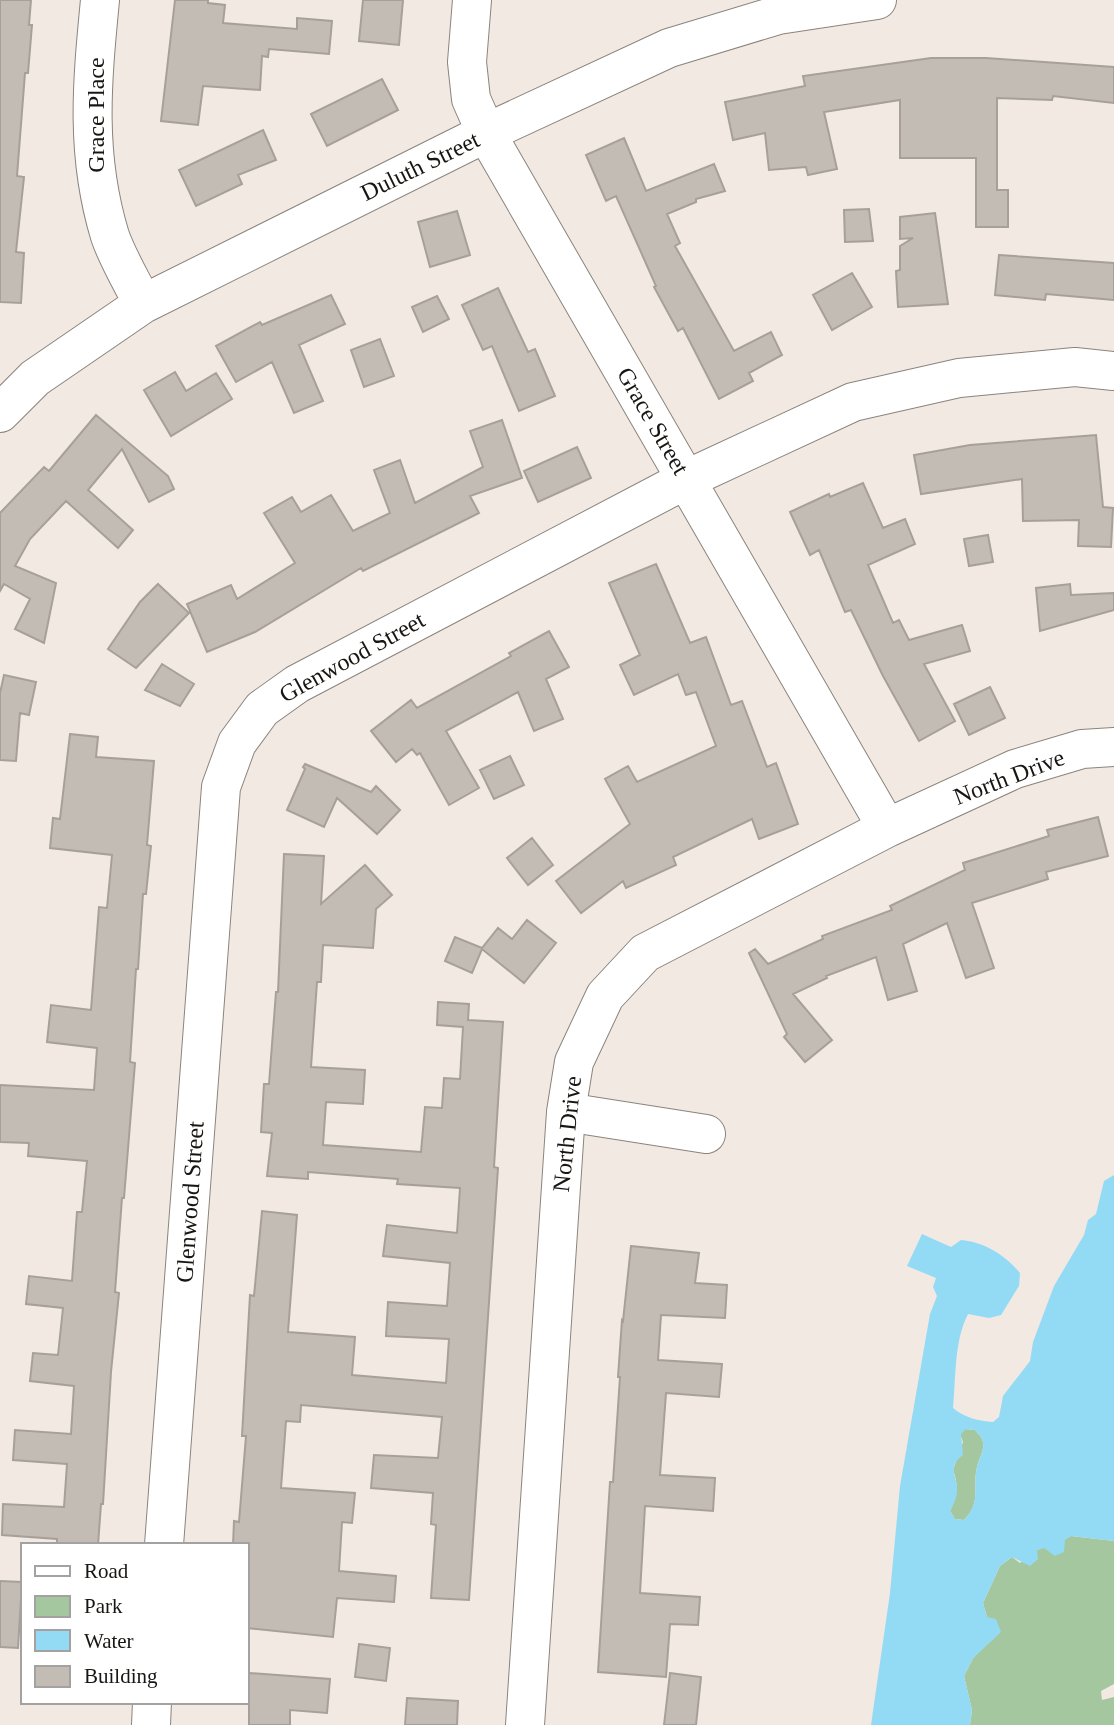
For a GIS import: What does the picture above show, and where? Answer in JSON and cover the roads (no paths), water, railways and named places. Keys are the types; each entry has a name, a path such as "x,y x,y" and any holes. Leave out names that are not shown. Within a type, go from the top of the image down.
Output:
{"street":[{"name":"Grace Place","path":"100,0 91,93 95,177 111,239 143,304"},
{"name":"Grace Street","path":"472,0 467,62 471,99 486,133 887,828"},
{"name":"Duluth Street","path":"0,413 35,378 143,304 486,133 669,48 778,15 877,0"},
{"name":"Glenwood Street","path":"164,1543 221,787 237,743 262,709 297,684 687,479 853,402 959,378 1075,367 1114,371"},
{"name":"North Drive","path":"525,1725 566,1112 574,1062 605,996 645,953 887,828 1015,769 1082,749 1114,747"},
{"path":"566,1112 706,1134"},
{"path":"151,1725 152,1704"}],"water":[{"path":"1114,1175 1114,1541 1071,1536 1065,1540 1064,1552 1055,1556 1044,1548 1037,1550 1038,1559 1030,1566 1012,1557 1000,1566 983,1603 987,1617 996,1619 1001,1632 973,1658 964,1676 972,1710 970,1725 871,1725 890,1593 900,1486 930,1314 937,1296 933,1287 936,1278 907,1266 922,1234 951,1247 961,1240 986,1247 1001,1255 1020,1273 1019,1286 1001,1315 989,1318 968,1314 960,1336 953,1408 972,1418 993,1422 999,1417 1003,1396 1030,1361 1033,1342 1054,1286 1084,1235 1088,1220 1096,1214 1104,1181","holes":["966,1429 975,1430 983,1443 976,1474 975,1500 964,1520 955,1519 950,1511 957,1493 954,1468 963,1455 961,1434"]}]}
